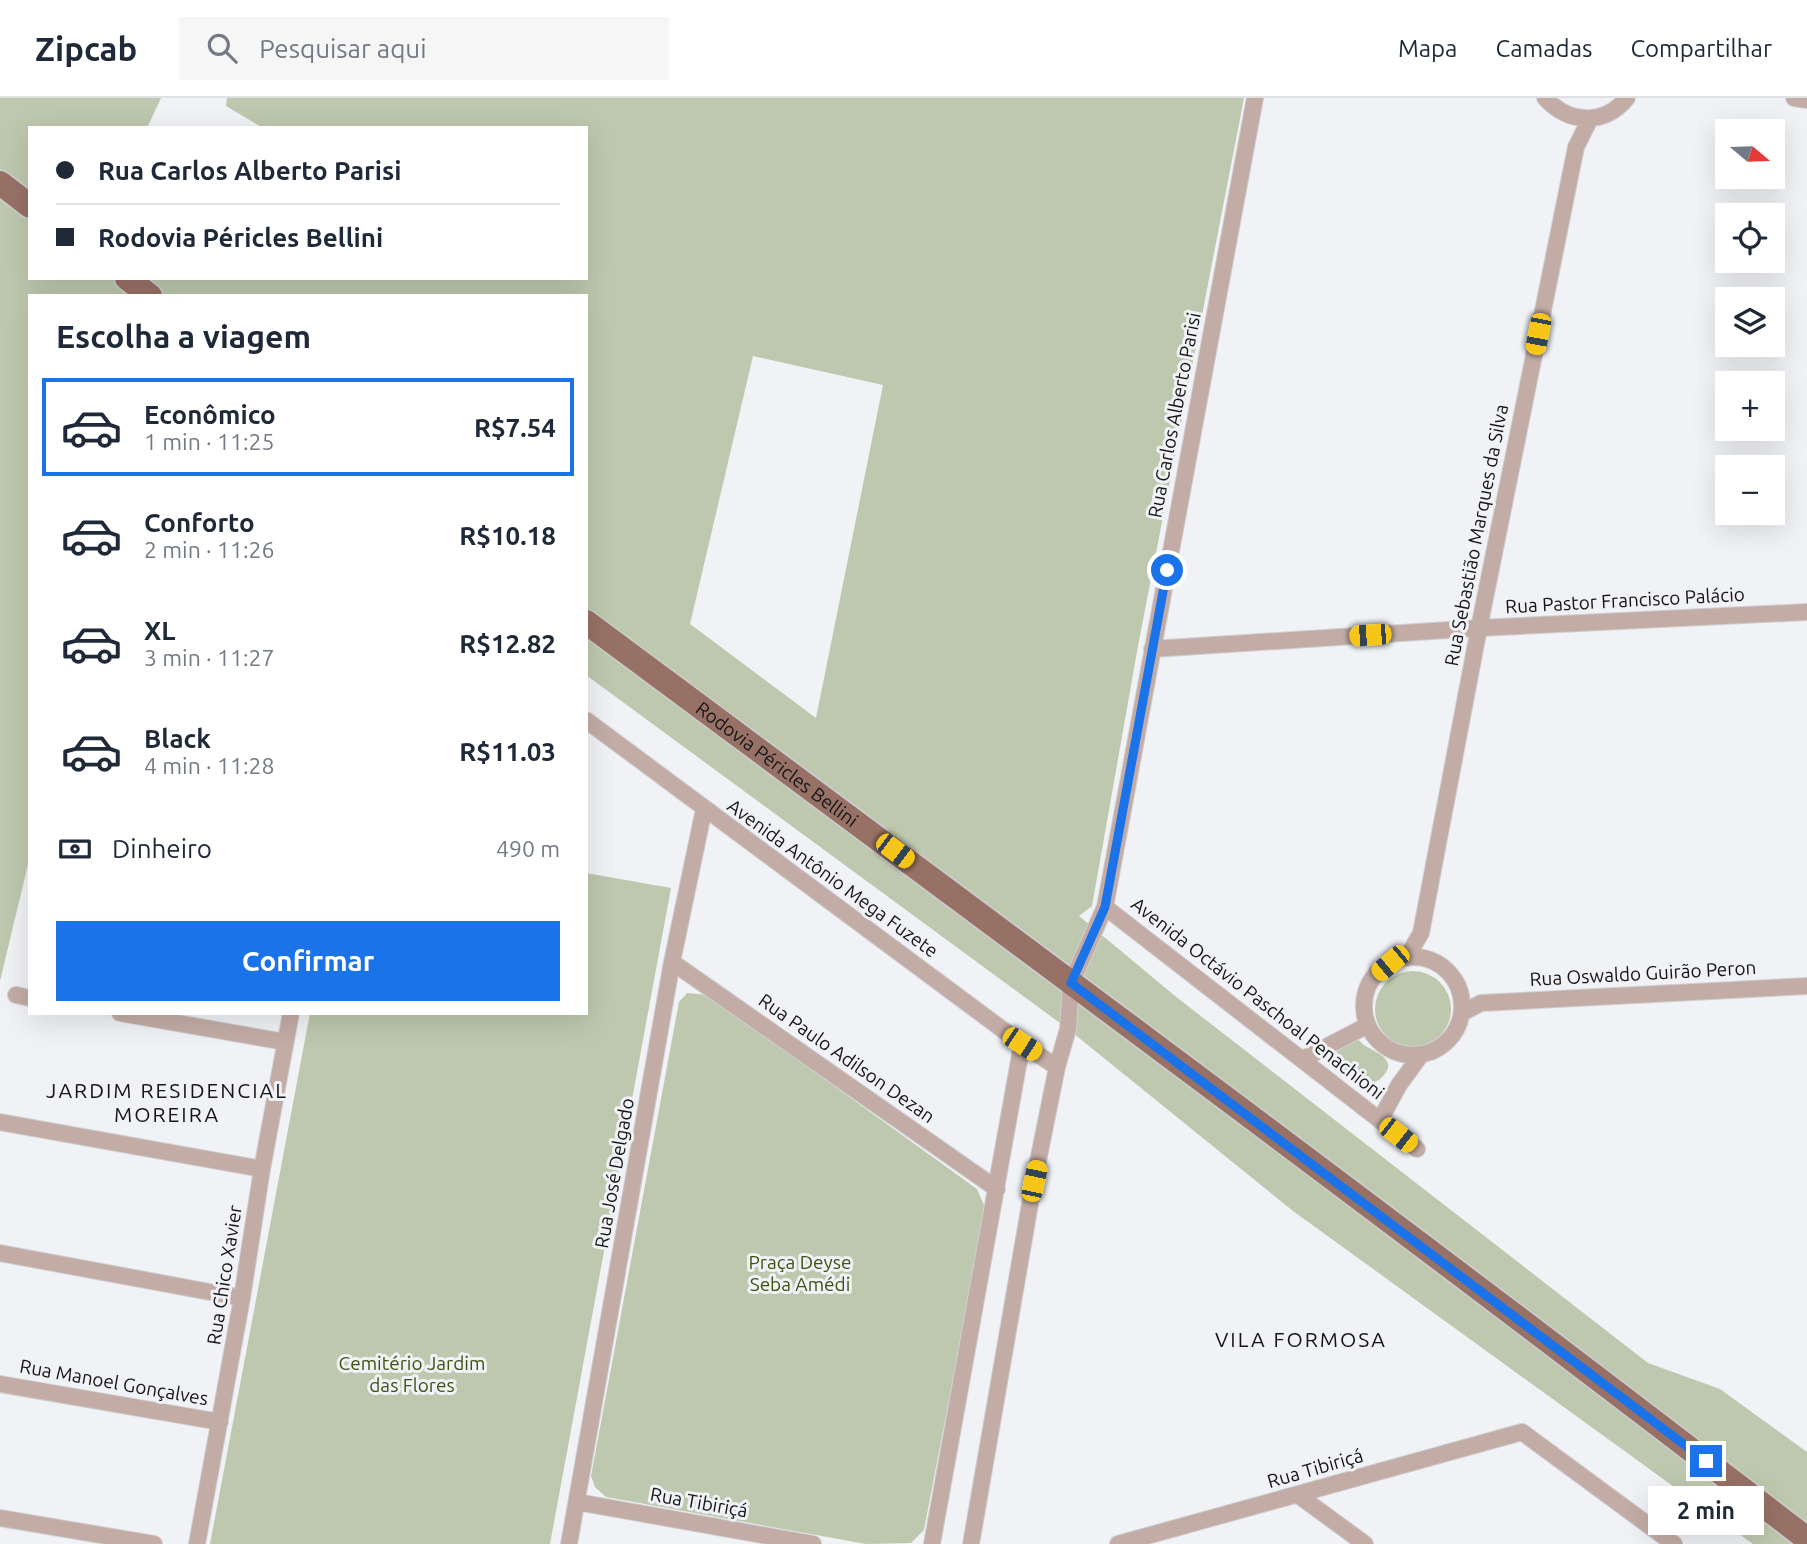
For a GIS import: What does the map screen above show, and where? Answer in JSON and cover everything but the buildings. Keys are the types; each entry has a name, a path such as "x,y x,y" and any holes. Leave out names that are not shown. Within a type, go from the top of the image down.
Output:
{"main road":[{"path":"0,184 28,205"},
{"path":"130,280 147,294"},
{"name":"Rodovia Péricles Bellini","path":"588,623 1613,1390 1807,1539"}],"street":[{"name":"Rua Carlos Alberto Parisi","path":"1071,983 1105,907 1255,98"},
{"path":"1545,98 1569,116 1590,119 1613,111 1627,98"},
{"path":"1794,98 1807,100"},
{"name":"Rua Sebastião Marques da Silva","path":"1569,116 1576,147"},
{"name":"Rua Sebastião Marques da Silva","path":"1407,957 1421,933 1479,628 1576,147 1590,119"},
{"name":"Rua Pastor Francisco Palácio","path":"1152,649 1807,611"},
{"name":"Avenida Antônio Mega Fuzete","path":"588,722 1022,1044 1057,1067"},
{"name":"Rua José Delgado","path":"569,1544 672,962 704,809"},
{"name":"Avenida Octávio Paschoal Penachioni","path":"1105,907 1417,1149"},
{"name":"Rua Sebastião Marques da Silva","path":"1421,933 1430,959"},
{"path":"1407,957 1430,959 1450,972 1457,982 1461,993 1462,1013 1455,1033 1440,1048 1420,1056 1404,1055 1388,1049 1376,1039 1368,1025 1364,1007 1367,990 1376,974 1390,963 1407,957"},
{"name":"Rua Paulo Adilson Dezan","path":"672,962 997,1189"},
{"path":"971,1544 1034,1181 1057,1067 1068,1029 1071,983"},
{"name":"Rua Oswaldo Guirão Peron","path":"1462,1013 1481,1003 1807,986"},
{"name":"Rua Oswaldo Guirão Peron","path":"1461,993 1481,1003"},
{"path":"131,1015 285,1042"},
{"name":"Rua Chico Xavier","path":"197,1544 291,1015"},
{"path":"1303,1059 1368,1025"},
{"path":"932,1544 1022,1044"},
{"path":"1380,1120 1399,1085 1420,1056"},
{"path":"0,1122 262,1169"},
{"path":"0,1254 242,1298"},
{"name":"Rua Manoel Gonçalves","path":"0,1384 220,1422"},
{"name":"Rua Tibiriçá","path":"1118,1544 1522,1432 1674,1544"},
{"path":"1298,1495 1365,1544"},
{"name":"Rua Tibiriçá","path":"577,1502 813,1544"},
{"path":"1,1521 154,1544"}],"green space":[{"path":"0,98 161,98 148,126 28,126 28,280 588,280 588,126 260,126 226,106 227,98 1244,98 1138,646 1092,906 1079,916 1175,996 1648,1363 1720,1389 1807,1452 1807,1544 1753,1544 1293,1211 1068,1029 588,676 588,294 28,294 28,864 0,981","holes":["753,356 883,385 816,718 690,624"]},
{"name":"Cemitério Jardim das Flores","path":"588,873 671,888 550,1544 210,1544 310,1015 588,1015"},
{"path":"1413,971 1427,974 1440,982 1448,995 1451,1009 1448,1023 1440,1036 1427,1044 1413,1047 1399,1044 1386,1036 1378,1023 1375,1009 1378,995 1386,982 1399,974"},
{"name":"Praça Deyse Seba Amédi","path":"687,993 708,995 977,1189 984,1205 983,1222 924,1530 911,1543 866,1544 606,1497 595,1487 591,1476 679,1002"},
{"path":"1356,1038 1386,1060 1388,1069 1375,1082 1356,1082 1341,1070 1337,1061 1341,1045"}],"district":[{"name":"JARDIM RESIDENCIAL MOREIRA","path":"167,1103"},
{"name":"VILA FORMOSA","path":"1301,1340"}],"route":[{"path":"1167,570 1105,907 1071,983 1706,1461"}]}
